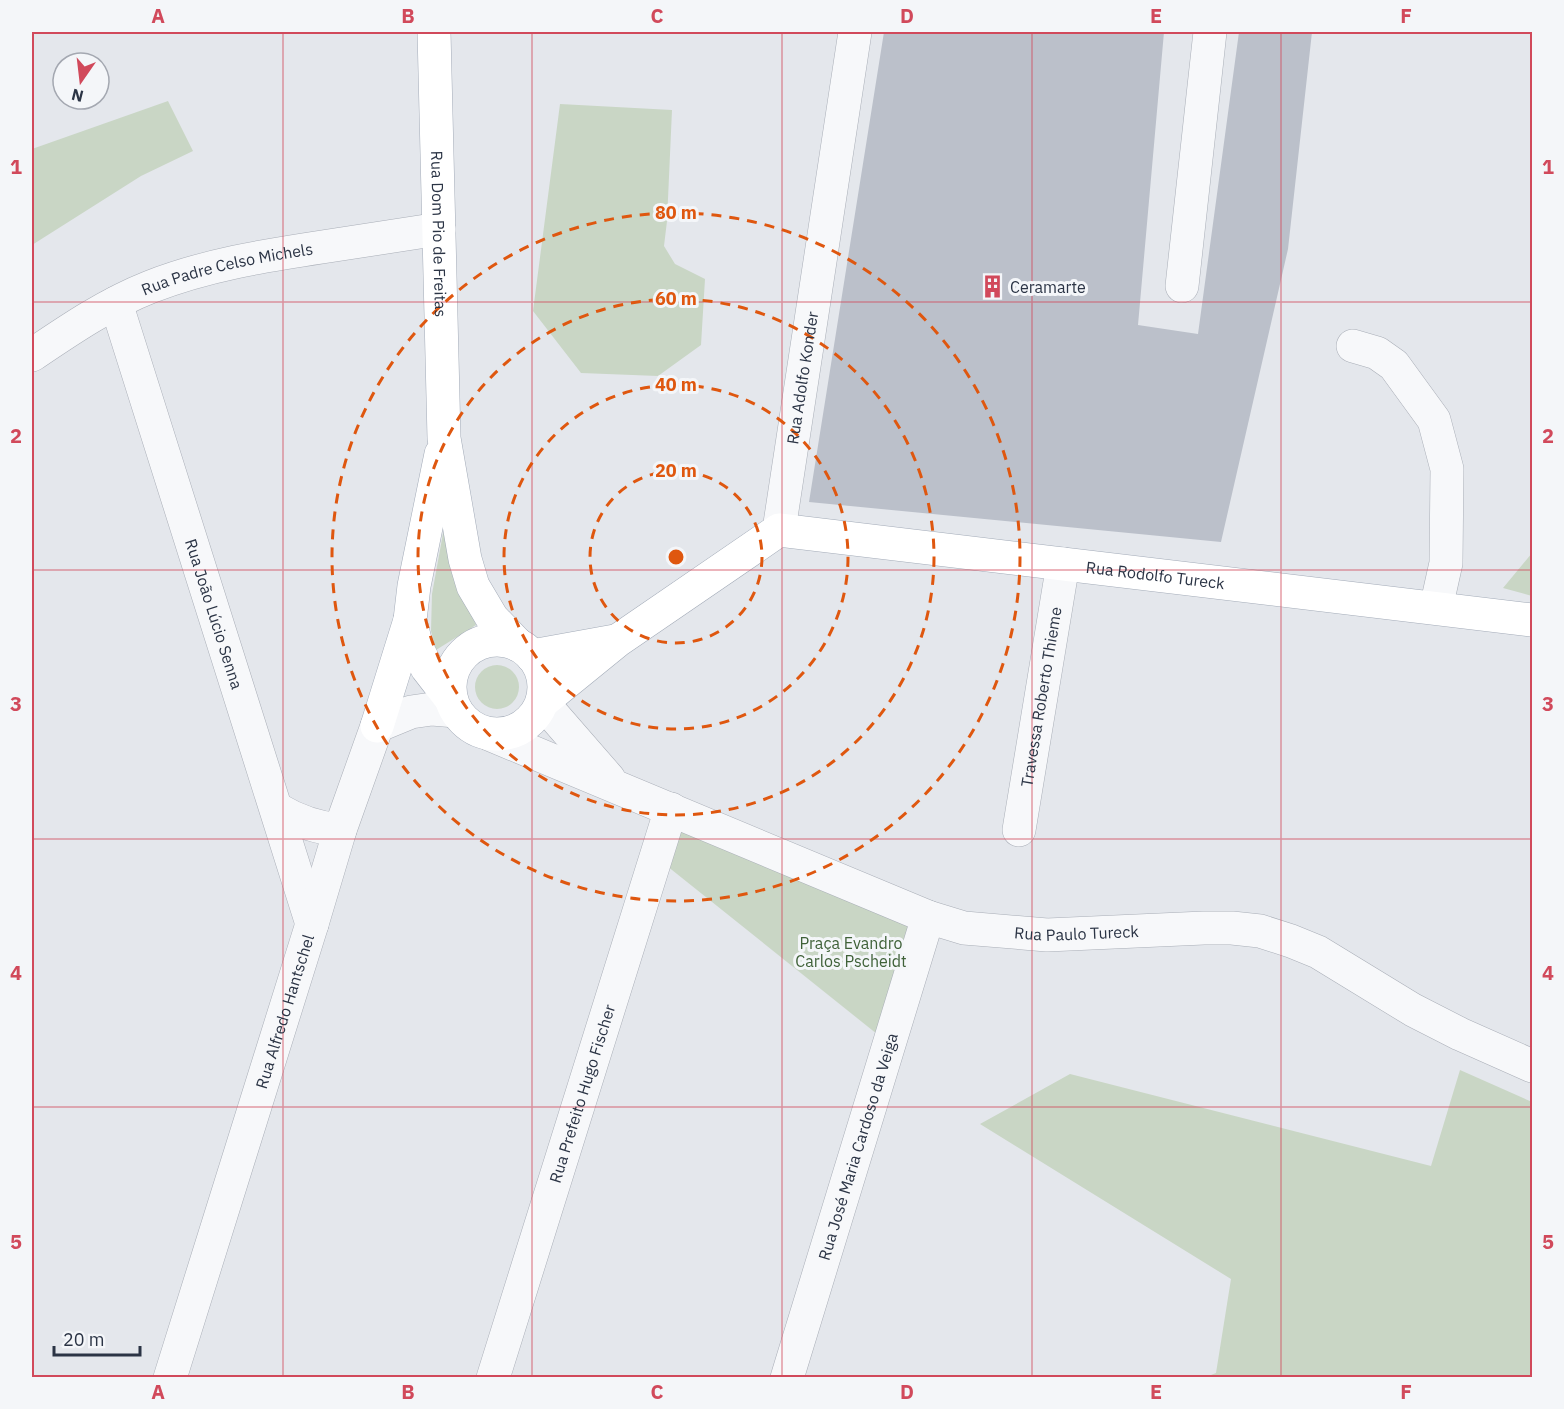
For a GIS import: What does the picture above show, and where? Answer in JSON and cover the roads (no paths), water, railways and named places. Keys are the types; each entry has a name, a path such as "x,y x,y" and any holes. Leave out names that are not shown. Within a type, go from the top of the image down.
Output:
{"main road":[{"name":"Rua Dom Pio de Freitas","path":"434,32 444,438 465,559 472,586 492,618 525,650"},
{"name":"Rua Dom Pio de Freitas","path":"444,438 416,577 410,620 417,648 427,668 454,705"},
{"name":"Rua Rodolfo Tureck","path":"779,530 1533,620"},
{"path":"542,702 617,641 779,530"},
{"path":"377,726 410,620"},
{"path":"503,640 525,650 541,670 544,686 542,702 536,714 527,724 502,734 489,734 465,722 454,705 449,684 453,669 461,656 473,646 488,641 503,640"},
{"path":"525,650 617,641"}],"street":[{"name":"Rua Adolfo Konder","path":"779,530 855,32"},
{"path":"1182,286 1210,32"},
{"name":"Rua Padre Celso Michels","path":"32,355 91,316 147,288 180,276 242,260 440,229"},
{"name":"Rua João Lúcio Senna","path":"116,303 312,924"},
{"path":"1353,346 1377,353 1394,365 1434,420 1447,469 1446,563 1436,608"},
{"name":"Travessa Roberto Thieme","path":"1019,830 1063,564"},
{"name":"Rua Paulo Tureck","path":"542,702 614,785"},
{"path":"377,726 411,712 454,705"},
{"name":"Rua Alfredo Hantschel","path":"170,1377 340,830 377,726"},
{"name":"Rua Paulo Tureck","path":"489,734 928,917 964,928 1047,935 1204,928 1260,931 1318,952 1413,1010 1460,1034 1533,1066"},
{"path":"277,809 298,821 340,830"},
{"name":"Rua Prefeito Hugo Fischer","path":"493,1377 671,809"},
{"name":"Rua José Maria Cardoso da Veiga","path":"787,1377 928,917"}],"place":[{"name":"Ceramarte","path":"992,287"}],"park label":[{"name":"Praça Evandro Carlos Pscheidt","path":"851,952"}]}
